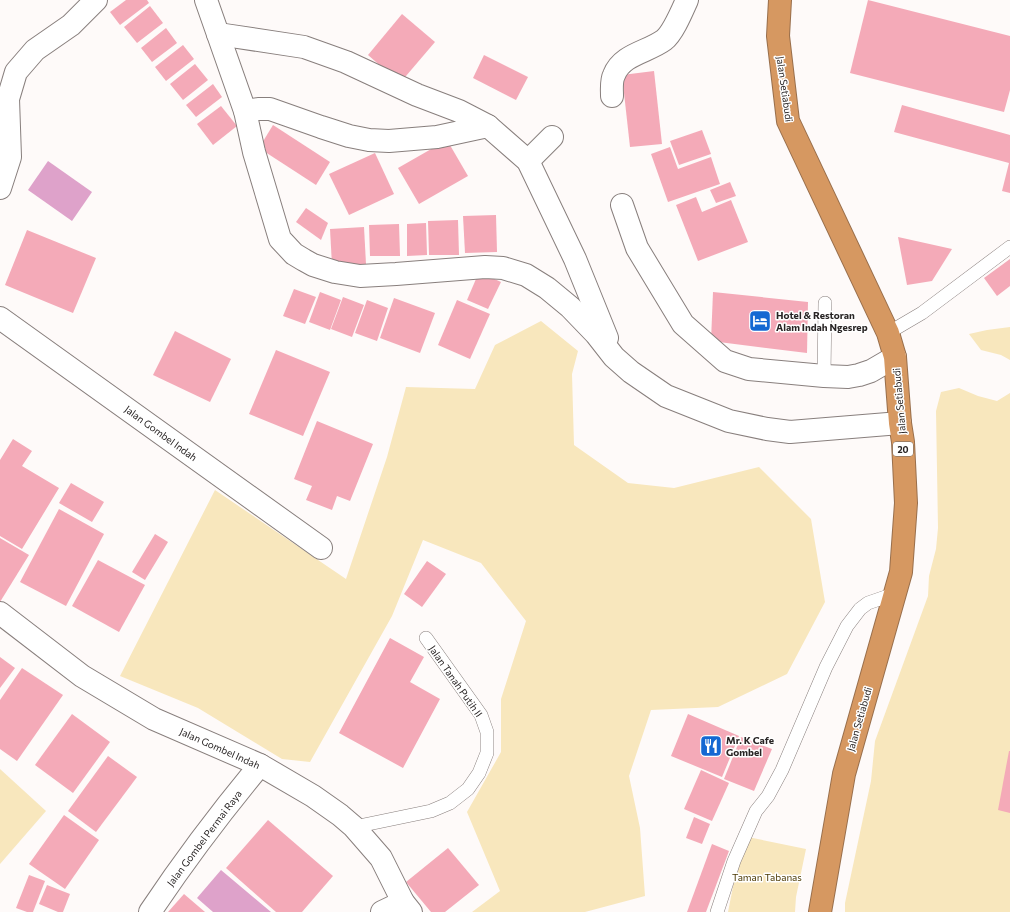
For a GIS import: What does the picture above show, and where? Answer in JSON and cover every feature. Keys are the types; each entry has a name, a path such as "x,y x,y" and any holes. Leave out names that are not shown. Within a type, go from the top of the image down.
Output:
{"highway":[{"name":"Jalan Setiabudi","path":"780,0 778,36 788,121 888,333 895,357 900,423 903,442 906,503 901,572 844,774 820,912"}],"street":[{"path":"0,188 10,157 8,99 16,72 35,50 71,25 96,0"},
{"path":"206,0 245,111 254,152 280,239 294,254 313,265 335,272 360,276 485,267 503,268 526,275 547,288 570,307 596,334 614,358 631,372 666,396 728,421 790,432 900,423"},
{"path":"612,96 613,76 617,68 630,57 665,40 671,32 687,0"},
{"path":"218,34 304,47 346,62 416,94 459,111 488,126 528,161 575,259 614,358"},
{"path":"245,111 270,108 321,127 349,136 369,140 389,141 437,137 488,126"},
{"path":"528,161 552,137"},
{"path":"622,205 637,248 683,324 725,361 748,369 848,377 859,375 871,370 895,357"},
{"name":"Jalan Gombel Indah","path":"0,318 321,548"},
{"name":"Jalan Gombel Indah","path":"0,613 82,676 154,719 260,765 313,796 340,815 354,827 381,858 407,907"},
{"name":"Jalan Gombel Permai Raya","path":"150,912 228,804 260,765"},
{"path":"382,912 407,907"}],"lane":[{"path":"888,333 922,313 1010,247"},
{"path":"824,376 825,303"},
{"path":"717,912 734,862 756,811 768,796 782,770 826,667 847,626 860,609 868,603 894,594"},
{"name":"Jalan Tanah Putih II","path":"354,827 431,811 450,803 468,789 480,773 487,753 487,732 481,715 426,638"}],"green space":[{"path":"541,321 578,351 572,374 574,445 628,483 674,488 759,467 811,519 825,602 787,674 718,707 651,710 629,776 640,828 645,896 585,912 472,912 500,891 467,812 501,752 501,699 526,621 481,563 423,540 392,616 310,762 282,759 198,708 120,676 215,490 346,579 387,457 406,387 475,389 495,345"},
{"path":"1010,327 1010,360 1001,355 981,350 969,334 987,330"},
{"path":"959,388 978,396 997,401 1010,393 1010,912 845,912 845,903 871,781 875,741 928,596 929,576 936,549 938,528 936,411 941,392"},
{"path":"0,769 46,811 0,864"},
{"name":"Taman Tabanas","path":"743,836 806,849 796,897 795,912 728,912"}],"shaded area":[{"path":"48,161 92,192 72,221 28,190"},
{"path":"221,870 271,912 213,912 197,898"}],"building":[{"path":"126,0 147,0 149,3 120,25 110,12"},
{"path":"868,0 1010,36 1010,90 1004,112 850,73"},
{"path":"150,6 163,23 137,43 124,27"},
{"path":"402,14 435,42 400,83 368,55"},
{"path":"166,28 177,43 152,62 141,48"},
{"path":"183,45 194,59 166,81 155,67"},
{"path":"484,55 528,77 516,100 473,78"},
{"path":"195,64 208,80 183,100 170,84"},
{"path":"654,71 662,144 630,147 622,75"},
{"path":"213,84 222,97 196,117 186,105"},
{"path":"902,105 1010,135 1010,193 1002,191 1009,163 894,132"},
{"path":"221,106 237,126 213,145 197,124"},
{"path":"273,125 330,162 316,185 259,148"},
{"path":"702,130 711,154 679,165 670,141"},
{"path":"447,140 468,176 419,204 398,168"},
{"path":"670,147 678,169 711,157 720,184 668,202 651,154"},
{"path":"375,153 394,194 349,215 329,174"},
{"path":"730,182 736,196 716,203 710,190"},
{"path":"696,197 702,212 731,200 748,242 698,261 676,205"},
{"path":"306,208 328,223 321,240 296,222"},
{"path":"496,215 497,252 465,253 463,216"},
{"path":"458,220 459,255 429,255 428,221"},
{"path":"426,223 427,255 407,256 407,224"},
{"path":"399,224 400,256 370,256 369,225"},
{"path":"364,227 366,264 332,265 330,229"},
{"path":"27,230 96,258 73,313 5,285"},
{"path":"898,237 952,249 932,281 907,285"},
{"path":"1010,259 1010,286 997,296 984,278"},
{"path":"479,272 501,282 488,309 467,300"},
{"path":"294,289 316,297 305,324 283,316"},
{"path":"320,292 341,300 330,330 309,322"},
{"name":"Hotel & Restoran Alam Indah Ngesrep","path":"713,292 808,302 807,353 711,341"},
{"path":"343,297 364,305 352,337 331,329"},
{"path":"394,298 435,313 420,353 380,338"},
{"path":"367,300 388,308 377,341 355,333"},
{"path":"457,300 490,314 470,359 438,345"},
{"path":"175,331 231,359 210,402 153,375"},
{"path":"276,350 330,372 303,436 249,414"},
{"path":"317,421 373,444 350,501 337,496 332,510 306,500 312,486 294,479"},
{"path":"13,439 32,451 22,466 59,488 22,549 0,536 0,460"},
{"path":"71,483 104,502 92,522 59,503"},
{"path":"59,509 104,534 66,606 20,582"},
{"path":"155,534 168,542 145,580 132,572"},
{"path":"0,538 29,555 0,602"},
{"path":"98,560 145,585 119,632 72,606"},
{"path":"427,561 446,574 422,607 404,594"},
{"path":"390,638 424,657 410,682 440,699 403,768 339,733"},
{"path":"0,657 15,668 0,688"},
{"path":"22,668 63,695 17,761 0,749 0,700"},
{"path":"72,714 110,742 73,793 35,765"},
{"path":"688,714 739,736 722,777 671,756"},
{"path":"741,737 772,749 754,791 724,779"},
{"path":"1010,751 1010,813 998,810"},
{"path":"108,756 137,777 96,832 68,811"},
{"path":"701,770 729,783 712,821 684,809"},
{"path":"64,815 99,840 65,889 29,864"},
{"path":"694,817 710,824 702,844 686,838"},
{"path":"268,820 333,876 302,912 276,912 226,868"},
{"path":"712,844 729,851 706,912 687,912"},
{"path":"448,848 479,885 445,912 431,912 406,882"},
{"path":"29,875 45,881 33,912 27,912 16,908"},
{"path":"47,885 70,894 63,912 58,912 39,904"},
{"path":"184,894 205,912 168,912"}],"place":[{"name":"Hotel & Restoran Alam Indah Ngesrep","path":"760,321"},
{"name":"Mr. K Cafe Gombel","path":"711,746"}]}
